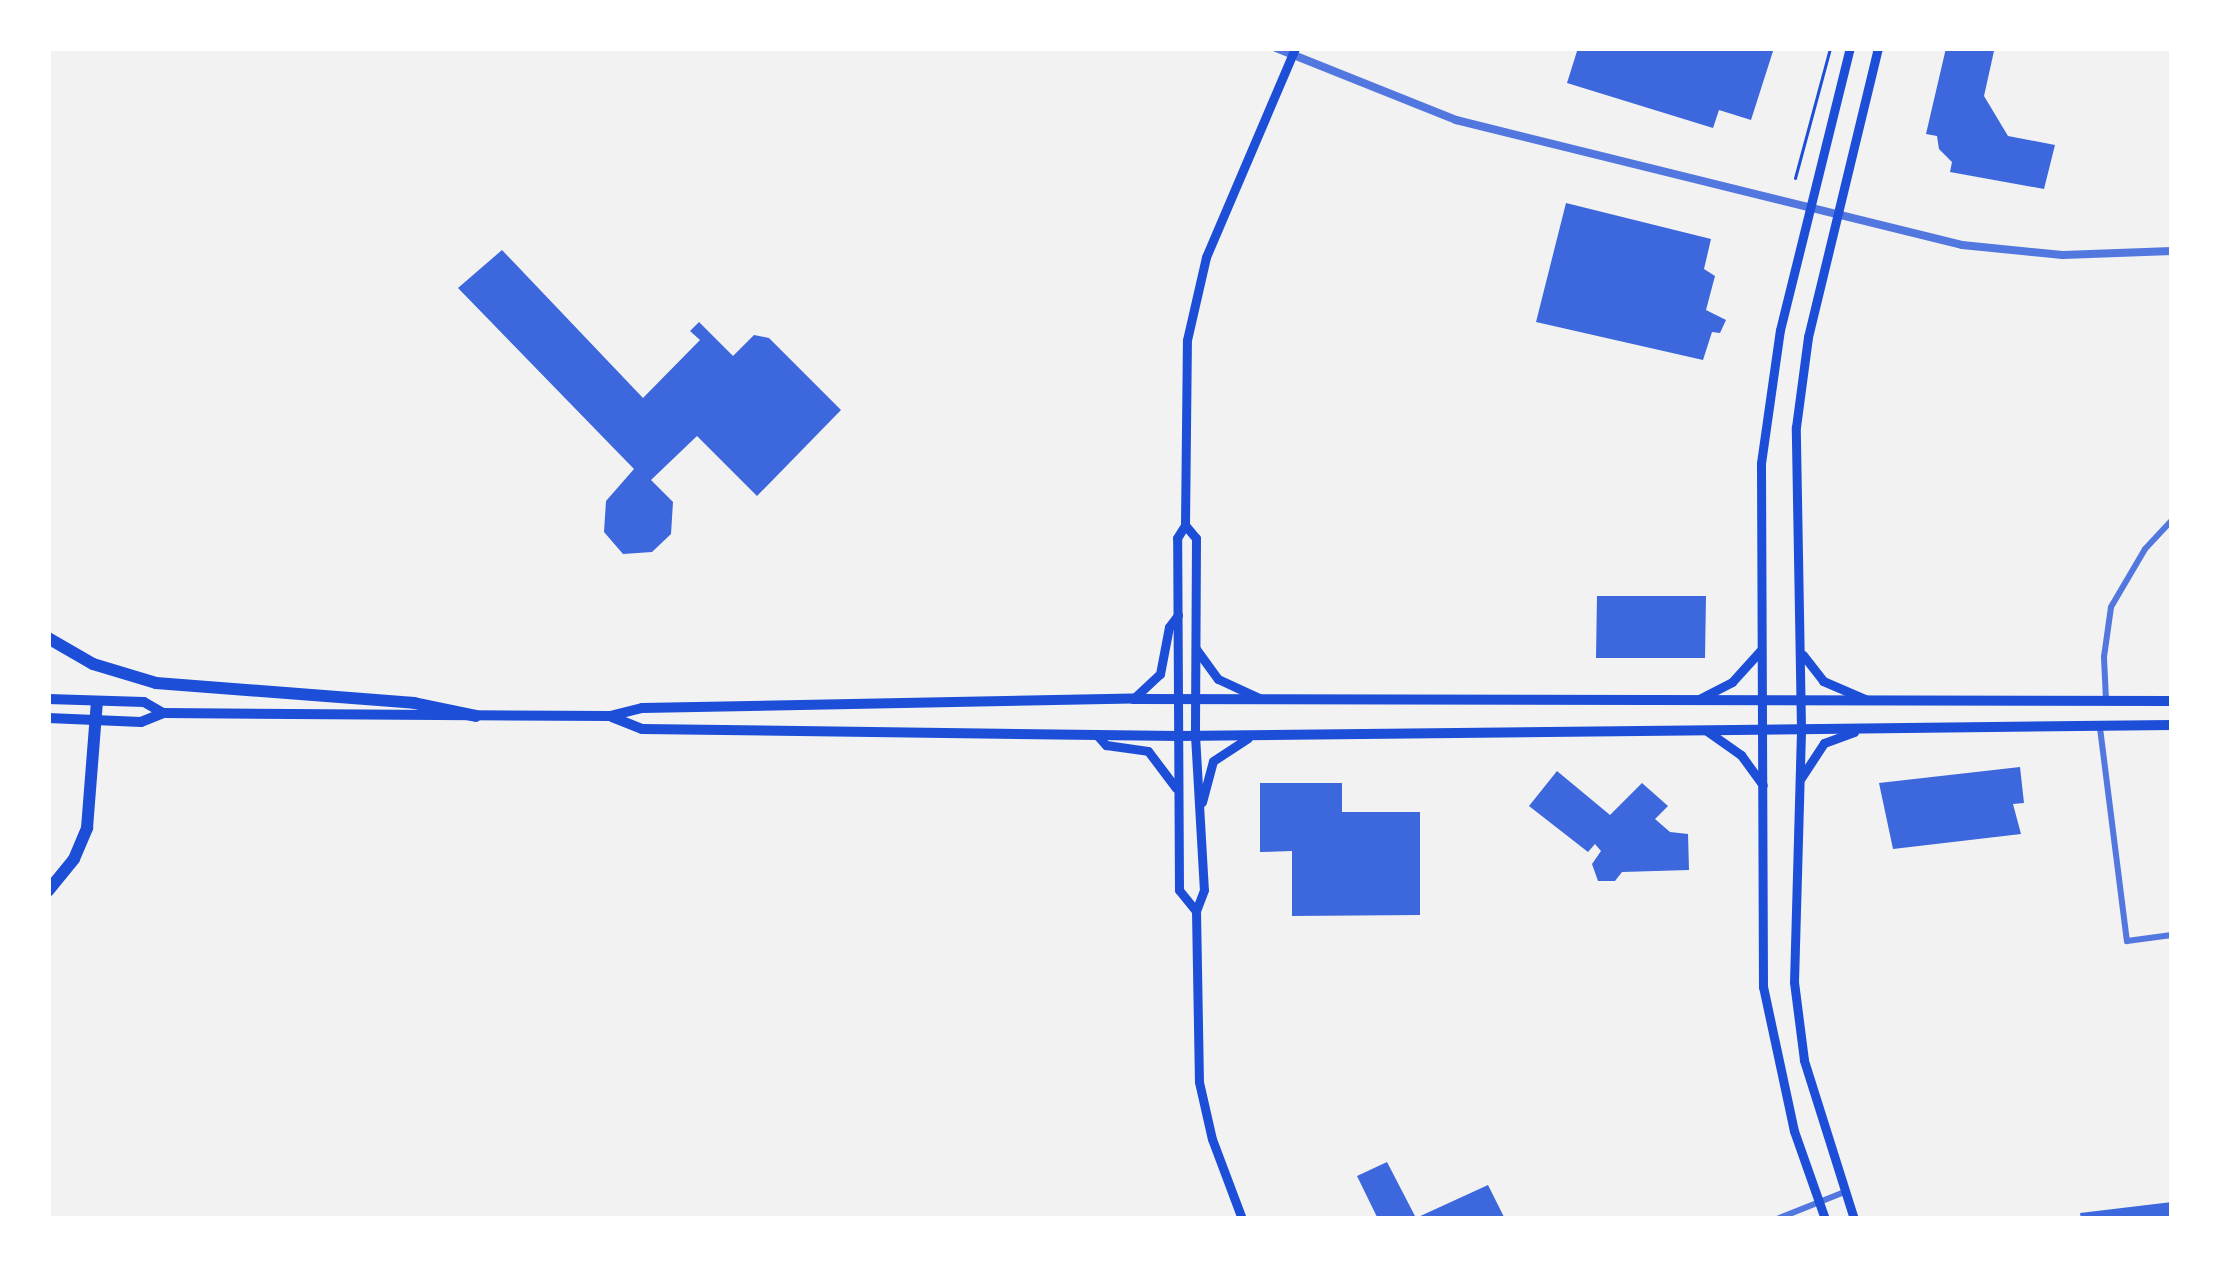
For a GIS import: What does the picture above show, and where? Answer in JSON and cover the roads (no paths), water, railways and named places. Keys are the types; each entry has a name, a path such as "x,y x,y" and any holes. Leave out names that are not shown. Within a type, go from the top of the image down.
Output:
{"highway":[{"path":"48,638 93,664 156,683 414,703 476,716"},
{"path":"48,891 74,859 87,828 97,702"}],"main road":[{"path":"1825,1219 1816,1203 1774,1052 1762,987 1761,463 1768,402 1850,48"},
{"path":"1854,1219 1842,1193 1804,1060 1794,982 1801,728 1799,385 1878,48"},
{"path":"1196,911 1179,890 1177,538 1185,525 1187,340 1206,257 1293,52"},
{"path":"1185,525 1196,538 1196,735 1204,890 1196,911 1199,1082 1212,1139 1242,1219"},
{"path":"1133,699 1160,674 1169,627 1178,615"},
{"path":"1196,649 1217,679 1259,698"},
{"path":"1701,698 1732,682 1761,650"},
{"path":"1801,651 1823,681 1865,699"},
{"path":"48,699 144,702 163,713"},
{"path":"48,718 141,722 163,713 610,716 642,708 1133,699 2172,701"},
{"path":"610,716 642,729 1179,736 2172,725"},
{"path":"1798,782 1824,743 1883,727"},
{"path":"1705,729 1741,754 1762,785"},
{"path":"1096,734 1106,745 1152,754 1179,793"},
{"path":"1199,806 1213,760 1254,735"}],"street":[{"path":"1276,48 1456,120 1838,215 1998,250 2063,255 2172,251"},
{"path":"2106,700 2104,658 2111,608 2138,559 2172,520"},
{"path":"2100,725 2127,941 2172,935"},
{"path":"1777,1219 1842,1193"}]}
